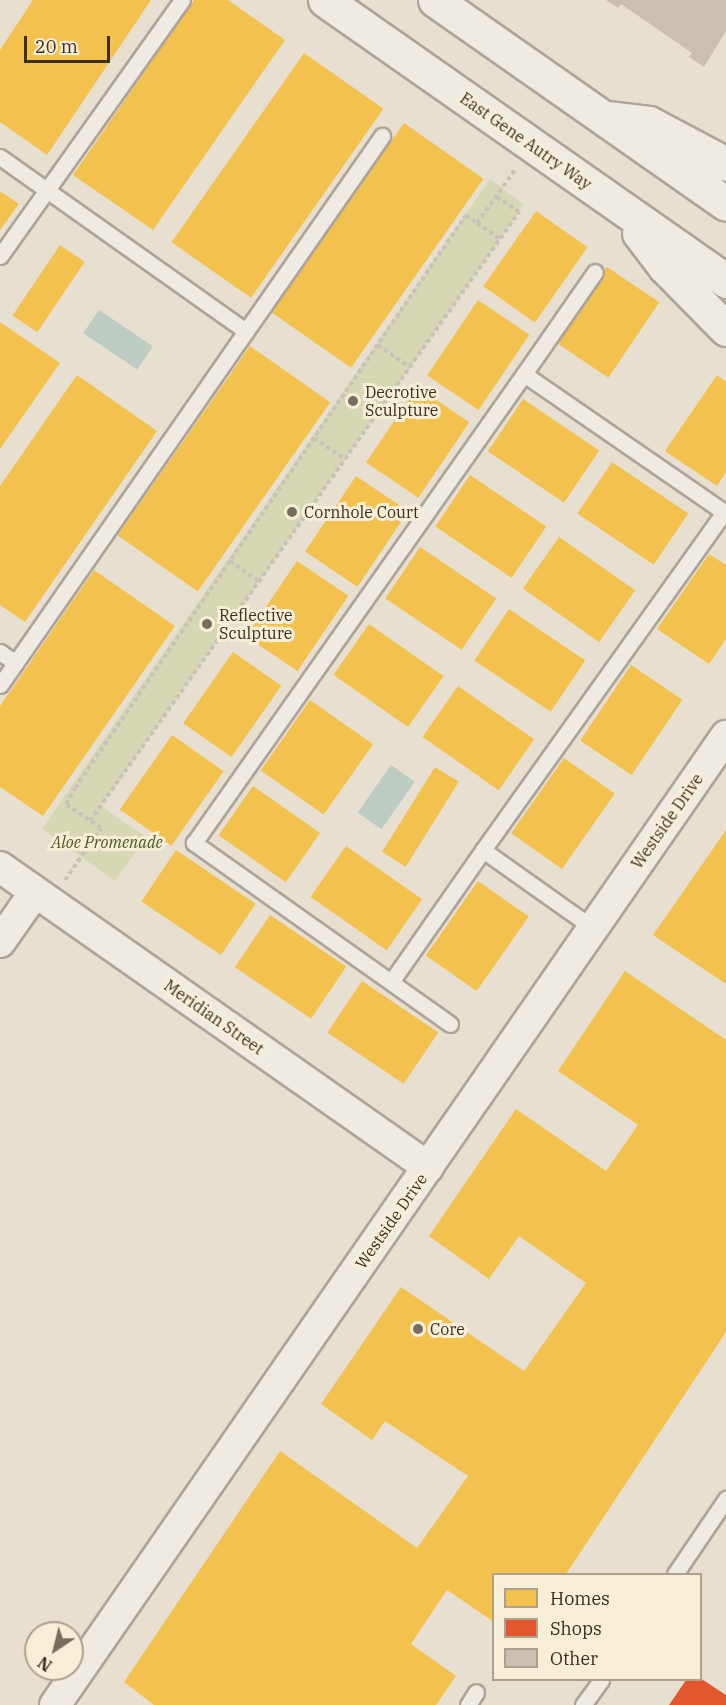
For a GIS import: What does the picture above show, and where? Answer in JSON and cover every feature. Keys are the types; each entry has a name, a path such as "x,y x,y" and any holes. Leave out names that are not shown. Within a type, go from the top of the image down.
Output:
{"street":[{"name":"East Gene Autry Way","path":"325,0 726,281"},
{"path":"435,0 726,204"},
{"path":"600,117 649,123 726,164"},
{"path":"618,206 665,267 726,329"},
{"name":"Westside Drive","path":"55,1705 726,736"},
{"name":"Meridian Street","path":"0,867 428,1167"},
{"path":"0,942 42,897"}],"lane":[{"path":"0,256 182,0"},
{"path":"0,685 382,136"},
{"path":"0,157 246,331"},
{"path":"450,1024 194,843 594,272"},
{"path":"391,982 725,511 524,374"},
{"path":"0,652 15,663"},
{"path":"483,850 593,928"},
{"path":"676,1573 726,1499"},
{"path":"583,1705 600,1681"}],"path":[{"path":"477,223 532,145"},
{"path":"90,821 519,212 496,196"},
{"path":"42,897 101,828 66,804 466,215 500,239"},
{"path":"378,345 410,367"},
{"path":"314,438 345,459"},
{"path":"230,561 259,581"}],"green space":[{"name":"Aloe Promenade","path":"490,179 524,205 101,806 146,837 115,881 42,829"}],"shaded area":[{"path":"99,310 153,346 137,370 83,333"},
{"path":"391,765 415,782 381,829 358,813"}],"building: Homes":[{"path":"33,0 151,0 47,155 0,122 0,50"},
{"path":"194,0 228,0 285,40 153,230 73,175"},
{"path":"304,53 383,109 251,298 172,242"},
{"path":"404,123 483,179 351,368 272,312"},
{"path":"0,191 19,204 0,230"},
{"path":"536,211 588,247 535,322 483,286"},
{"path":"60,245 85,262 37,332 12,315"},
{"path":"607,267 659,302 608,378 556,342"},
{"path":"478,300 529,335 479,410 427,375"},
{"path":"0,322 60,363 0,449"},
{"path":"250,346 330,402 198,591 118,535"},
{"path":"77,375 157,431 25,622 0,605 0,486"},
{"path":"717,375 726,382 726,472 717,486 665,451"},
{"path":"417,387 469,422 418,498 366,462"},
{"path":"523,399 599,450 564,503 488,451"},
{"path":"612,462 688,513 654,565 577,513"},
{"path":"470,475 546,526 512,578 435,526"},
{"path":"356,476 408,511 357,587 305,551"},
{"path":"559,537 635,590 599,642 523,589"},
{"path":"420,547 496,598 462,650 385,598"},
{"path":"709,554 726,565 726,639 709,664 657,629"},
{"path":"297,561 348,596 298,671 246,636"},
{"path":"94,570 175,626 43,816 0,787 0,706"},
{"path":"509,609 585,660 551,712 474,660"},
{"path":"369,624 444,676 408,727 333,675"},
{"path":"233,652 281,686 231,757 183,723"},
{"path":"631,665 682,700 632,775 580,740"},
{"path":"458,686 534,739 499,790 422,737"},
{"path":"310,700 373,744 324,815 261,770"},
{"path":"172,735 224,771 171,846 120,810"},
{"path":"564,758 615,794 562,869 511,833"},
{"path":"435,767 459,782 406,867 382,852"},
{"path":"253,786 320,833 286,882 219,835"},
{"path":"726,830 726,984 653,935"},
{"path":"346,846 422,899 387,950 310,897"},
{"path":"176,850 256,904 221,955 141,901"},
{"path":"478,881 529,917 477,991 426,956"},
{"path":"270,915 346,966 311,1019 235,967"},
{"name":"Core","path":"625,971 726,1040 726,1332 567,1573 492,1573 492,1621 447,1590 411,1644 456,1676 436,1705 154,1705 124,1682 280,1451 417,1548 468,1476 385,1421 372,1440 321,1404 401,1287 524,1371 586,1283 519,1236 489,1279 429,1236 516,1109 606,1171 638,1125 558,1071"},
{"path":"362,981 438,1032 404,1084 327,1032"}],"building: Shops":[{"path":"702,1679 726,1695 726,1705 669,1705 685,1681"}],"building: Other":[{"path":"606,0 726,0 726,31 704,67 689,57 692,53 621,4 618,8"}],"place":[{"name":"Decrotive Sculpture","path":"353,401"},
{"name":"Cornhole Court","path":"292,512"},
{"name":"Reflective Sculpture","path":"207,624"},
{"name":"Core","path":"418,1329"}]}
